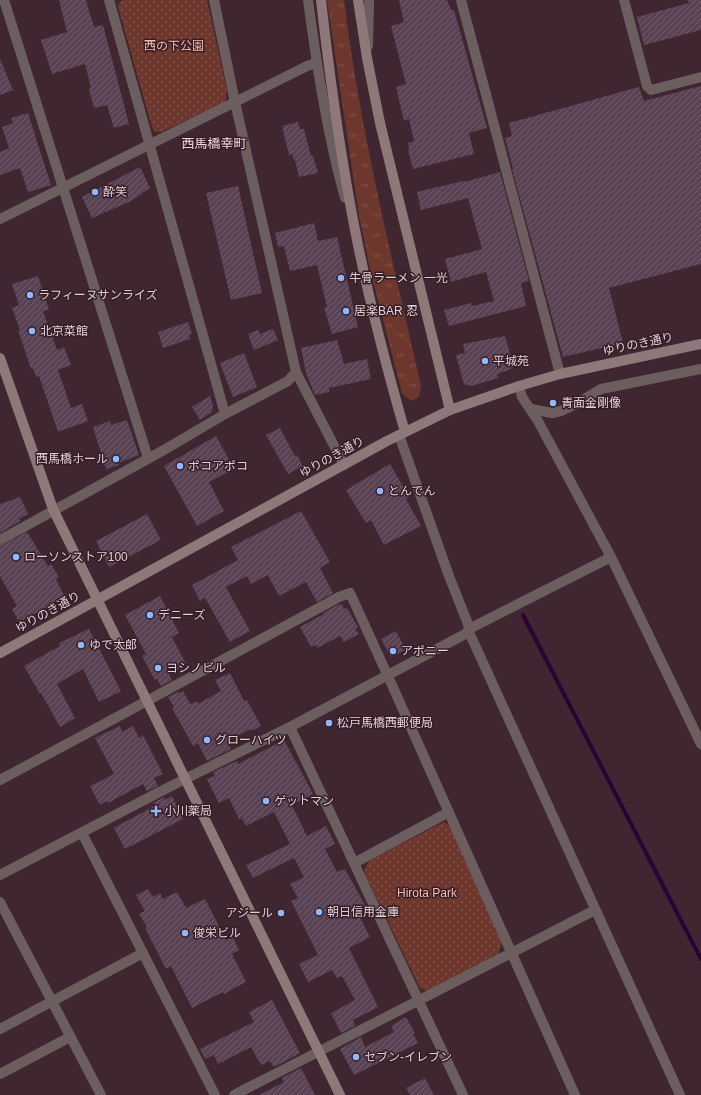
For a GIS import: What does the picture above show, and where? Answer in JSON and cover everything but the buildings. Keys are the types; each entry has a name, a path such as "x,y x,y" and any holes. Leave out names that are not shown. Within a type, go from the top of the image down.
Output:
{"street":[{"path":"4,0 148,458"},
{"path":"109,0 225,414"},
{"path":"214,0 235,102 296,372 344,465"},
{"path":"308,0 316,63 333,156 356,239 394,392 402,434 469,630 680,1095"},
{"path":"321,0 338,134 356,239"},
{"path":"358,0 367,58 380,123 450,410"},
{"path":"367,58 369,0"},
{"path":"461,0 560,374"},
{"path":"624,0 647,86 651,90 701,77"},
{"path":"0,219 316,63"},
{"name":"ゆりのき通り","path":"0,653 344,465 450,410 519,386 560,374 701,344"},
{"path":"0,358 53,510 340,1095"},
{"path":"531,409 552,413 561,411 601,389 701,369"},
{"path":"0,540 225,414 288,381 296,372"},
{"path":"519,386 522,397 531,409 611,557 701,744"},
{"path":"0,875 290,727 469,630 611,557"},
{"path":"0,780 146,700 223,661 339,597 350,593 575,1095"},
{"path":"290,727 464,1095"},
{"path":"354,863 449,812"},
{"path":"82,833 215,1095"},
{"path":"0,902 101,1095"},
{"path":"234,1095 595,910"},
{"path":"0,1029 143,953"},
{"path":"0,1074 70,1037"}],"green space":[{"name":"西の下公園","path":"124,0 207,0 227,91 225,102 161,132 155,132 152,127 118,7 120,2"},
{"path":"327,0 344,0 368,146 421,386 419,397 411,401 402,393 370,269 359,216"},
{"name":"Hirota Park","path":"444,822 451,827 502,942 498,955 427,991 420,988 364,872 370,860"}],"waterway":[{"path":"523,615 701,959"}],"place":[{"name":"酔笑","path":"95,192"},
{"name":"牛骨ラーメン 一光","path":"341,278"},
{"name":"ラフィーヌサンライズ","path":"30,295"},
{"name":"居楽BAR 忍","path":"346,311"},
{"name":"北京菜館","path":"32,331"},
{"name":"平城苑","path":"485,361"},
{"name":"青面金剛像","path":"553,403"},
{"name":"西馬橋ホール","path":"116,459"},
{"name":"ポコアポコ","path":"180,466"},
{"name":"とんでん","path":"380,491"},
{"name":"ローソンストア100","path":"16,557"},
{"name":"デニーズ","path":"150,615"},
{"name":"ゆで太郎","path":"81,645"},
{"name":"アポニー","path":"393,651"},
{"name":"ヨシノビル","path":"158,668"},
{"name":"松戸馬橋西郵便局","path":"329,723"},
{"name":"グローハイツ","path":"207,740"},
{"name":"ゲットマン","path":"266,801"},
{"name":"小川薬局","path":"156,811"},
{"name":"朝日信用金庫","path":"319,912"},
{"name":"アジール","path":"281,913"},
{"name":"俊栄ビル","path":"185,933"},
{"name":"セブン-イレブン","path":"356,1057"}],"district":[{"name":"西馬橋幸町","path":"214,143"}]}
